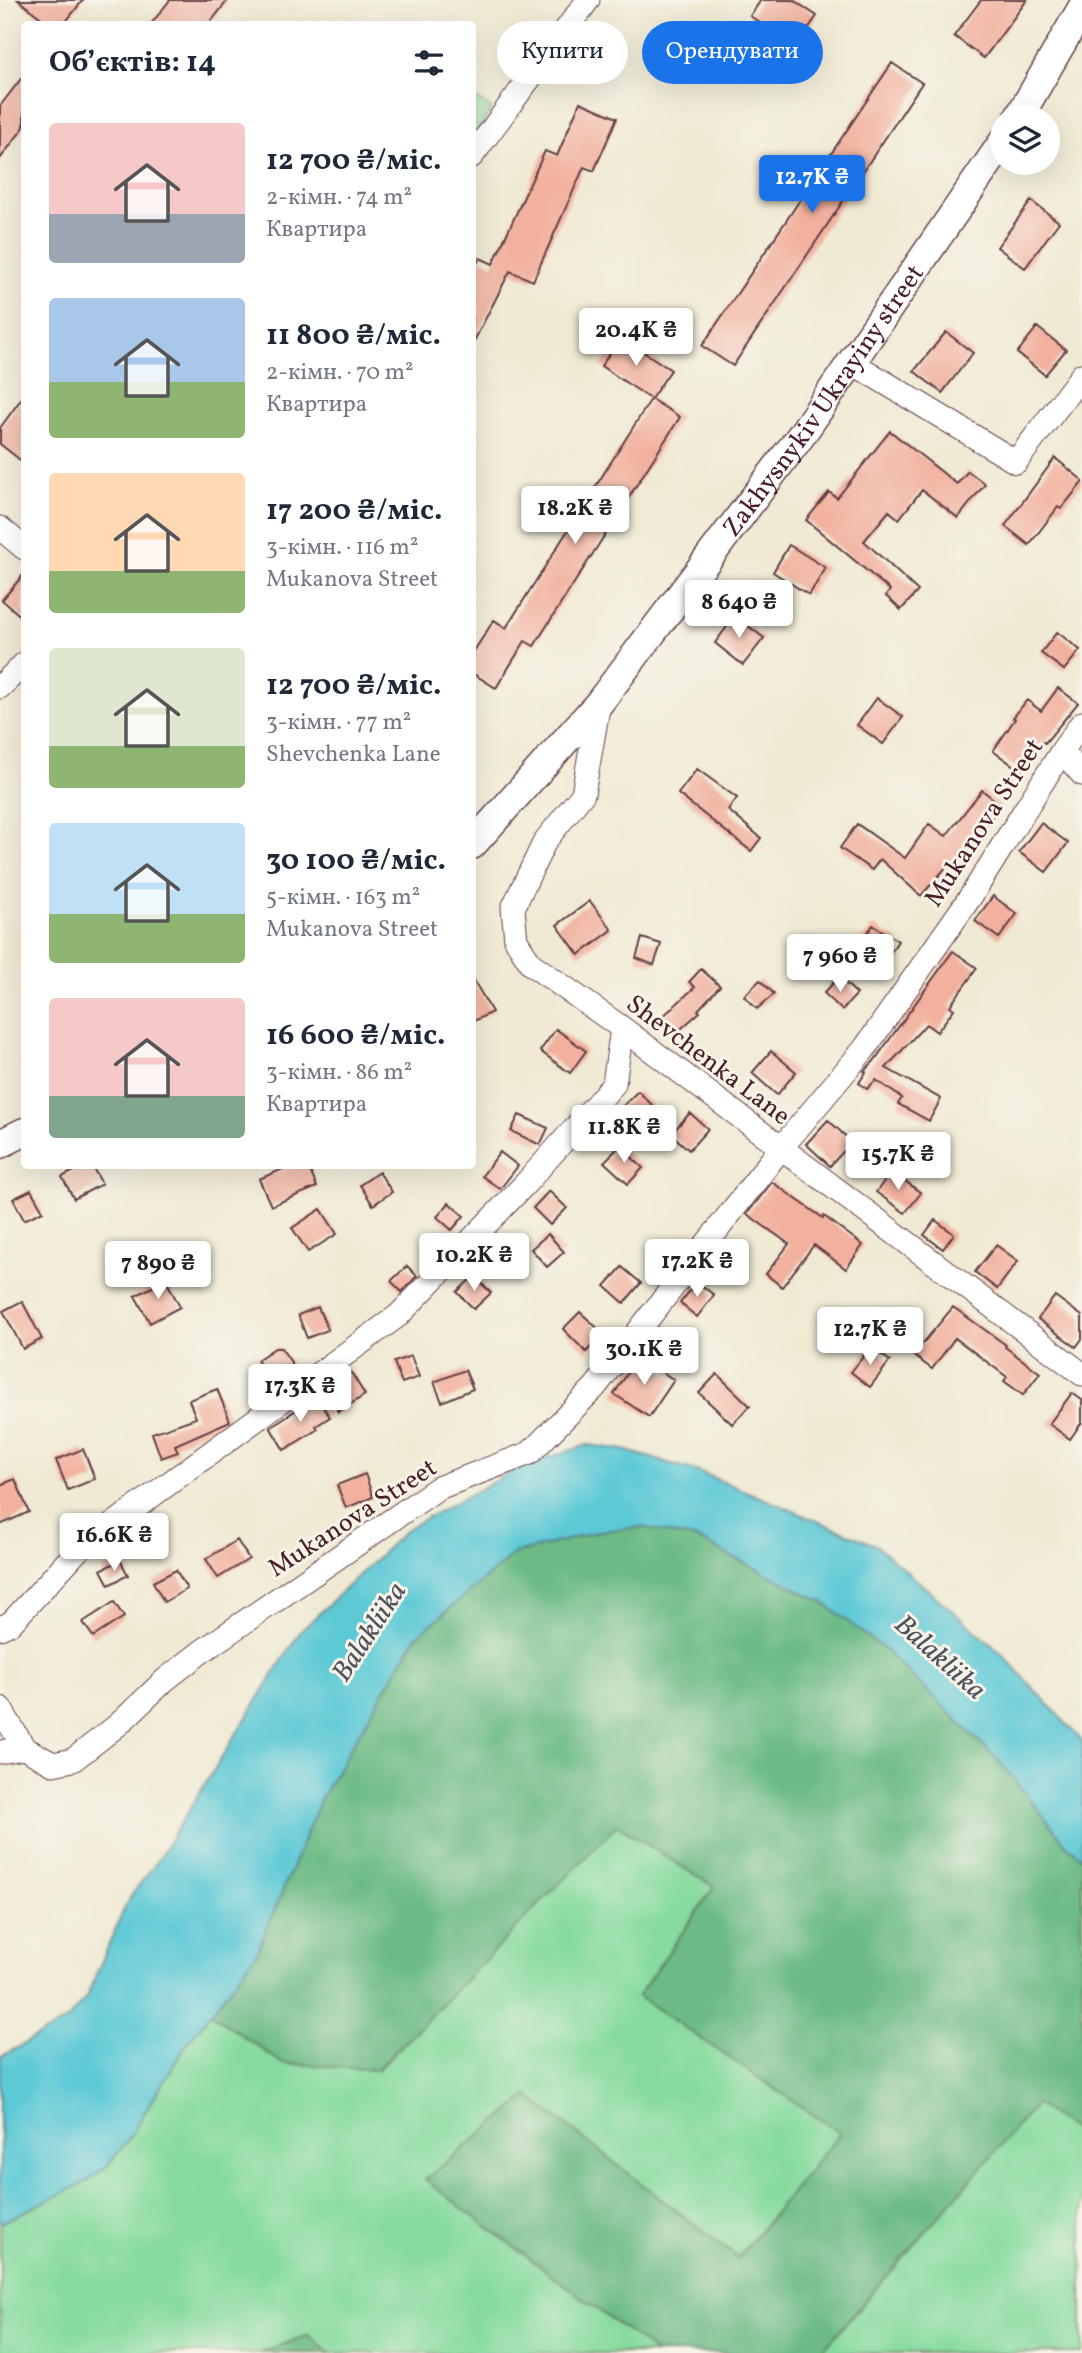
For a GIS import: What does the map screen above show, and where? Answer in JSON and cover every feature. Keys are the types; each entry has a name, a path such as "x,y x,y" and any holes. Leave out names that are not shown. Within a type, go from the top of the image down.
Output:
{"street":[{"path":"476,151 588,0"},
{"path":"1026,105 1082,8"},
{"name":"Zakhysnykiv Ukrayiny street","path":"476,841 599,703 800,437 990,161"},
{"path":"851,362 1016,462 1082,375"},
{"path":"0,528 21,546"},
{"path":"0,687 21,667"},
{"name":"Shevchenka Lane","path":"599,703 583,794 545,841 513,908 516,940 531,964 622,1028 1082,1374"},
{"name":"Mukanova Street","path":"24,1748 53,1764 73,1760 119,1724 165,1680 201,1652 438,1488 530,1453 595,1387 781,1148 872,1037 971,896 1082,723"},
{"path":"1062,751 1082,774"},
{"path":"0,1628 10,1623 78,1550 399,1315 526,1183 614,1084 622,1028"},
{"path":"0,1144 21,1134"},
{"path":"0,1708 24,1748 0,1752"}],"green space":[{"path":"476,98 492,109 476,133"},
{"path":"642,1527 697,1539 823,1602 886,1651 998,1760 1066,1844 1082,1858 1082,2135 1036,2104 820,2353 656,2353 425,2180 528,2096 738,2258 840,2133 638,1996 714,1887 617,1825 377,2070 282,2063 210,2013 256,1954 322,1796 416,1637 514,1554 600,1531"},
{"path":"616,1825 714,1887 638,1996 841,2132 738,2258 528,2096 426,2179 656,2353 329,2353 308,2335 261,2353 0,2353 0,2223 87,2181 108,2165 128,2140 184,2048 210,2013 282,2063 378,2070"},
{"path":"1037,2103 1082,2135 1082,2353 820,2353"},
{"path":"308,2335 329,2353 261,2353"}],"water":[{"name":"Balakliika","path":"588,1445 624,1450 699,1472 876,1545 1001,1653 1082,1741 1082,1858 1066,1844 998,1760 886,1651 823,1602 697,1539 642,1527 600,1531 514,1554 416,1637 322,1796 256,1954 184,2048 128,2140 108,2165 88,2181 0,2223 0,2057 67,2020 86,1998 128,1900 156,1863 300,1632 408,1528 525,1465"}],"building":[{"path":"18,0 83,0 66,21 45,21"},
{"path":"170,0 228,0 211,21 153,21"},
{"path":"761,0 793,0 817,16 813,21 757,21 750,16"},
{"path":"981,0 1027,0 984,58 954,36"},
{"path":"892,63 922,83 733,366 702,346"},
{"path":"21,79 21,131 0,159 0,106"},
{"path":"580,102 617,118 594,171 584,167 533,281 510,271 476,337 476,265 480,258 493,264 545,151 557,156"},
{"path":"1031,201 1059,222 1025,268 997,247"},
{"path":"1037,327 1066,350 1045,375 1017,353"},
{"path":"946,332 973,353 942,393 914,371"},
{"path":"621,337 671,370 651,399 601,366"},
{"path":"21,399 21,461 0,444 0,428"},
{"path":"651,399 680,417 534,646 525,641 496,688 476,676 476,648 494,620 506,628"},
{"path":"890,431 957,484 968,471 985,484 958,518 922,490 899,519 889,511 864,541 918,591 901,610 886,596 890,590 806,520 829,492 837,498"},
{"path":"1055,458 1082,480 1082,483 1061,509 1058,507 1029,545 1005,526"},
{"path":"789,545 826,568 809,595 773,572"},
{"path":"21,578 21,616 2,600"},
{"path":"735,616 764,638 743,665 715,643"},
{"path":"1057,632 1080,650 1064,670 1041,653"},
{"path":"1058,688 1078,703 1021,771 993,751 1027,700 1041,711"},
{"path":"877,698 903,717 883,744 857,725"},
{"path":"697,769 737,798 728,810 761,838 751,851 678,794"},
{"path":"982,790 1001,805 952,868 948,865 921,896 880,859 872,870 840,848 857,824 905,858 929,824 946,836"},
{"path":"1041,823 1068,843 1046,872 1019,852"},
{"path":"993,896 1017,914 999,938 975,921"},
{"path":"590,901 612,930 579,955 557,925"},
{"path":"873,925 898,941 881,967 859,952 859,945"},
{"path":"642,938 661,944 654,965 636,958"},
{"path":"953,951 977,968 950,1006 954,1009 937,1032 926,1024 886,1068 941,1099 929,1121 898,1104 902,1098 876,1080 867,1089 859,1083 866,1072 864,1071"},
{"path":"701,969 720,986 698,1010 700,1012 675,1034 661,1018 695,987 689,982"},
{"path":"839,977 857,994 842,1010 824,993"},
{"path":"760,980 774,994 757,1009 744,996"},
{"path":"476,984 492,1012 476,1020"},
{"path":"556,1029 586,1051 570,1073 540,1051"},
{"path":"771,1051 796,1072 777,1095 752,1073"},
{"path":"638,1091 656,1109 641,1124 623,1106"},
{"path":"690,1113 708,1129 689,1150 671,1134"},
{"path":"519,1115 548,1128 540,1145 511,1131"},
{"path":"828,1120 852,1142 830,1166 806,1144"},
{"path":"620,1146 643,1168 628,1184 604,1162"},
{"path":"500,1152 518,1166 500,1189 482,1176"},
{"path":"78,1169 94,1169 102,1184 74,1199 62,1177"},
{"path":"283,1169 309,1169 317,1187 271,1206 259,1179"},
{"path":"892,1171 921,1193 905,1213 876,1192"},
{"path":"379,1172 392,1192 373,1205 360,1185"},
{"path":"772,1182 863,1245 846,1269 814,1245 782,1287 766,1274 789,1244 747,1214"},
{"path":"31,1190 43,1211 24,1220 13,1199"},
{"path":"549,1191 567,1208 550,1225 533,1208"},
{"path":"449,1203 464,1216 452,1230 437,1217"},
{"path":"321,1209 337,1234 308,1252 292,1228"},
{"path":"935,1220 954,1234 943,1249 924,1235"},
{"path":"548,1234 564,1252 547,1267 531,1249"},
{"path":"996,1245 1018,1261 997,1289 975,1272"},
{"path":"407,1266 417,1276 402,1292 391,1281"},
{"path":"622,1267 641,1283 624,1303 605,1286"},
{"path":"474,1276 491,1293 474,1309 457,1292"},
{"path":"166,1280 180,1307 150,1323 135,1296"},
{"path":"697,1282 714,1295 697,1317 680,1303"},
{"path":"1055,1296 1082,1316 1082,1339 1076,1347 1038,1319"},
{"path":"22,1301 42,1339 23,1349 3,1311"},
{"path":"318,1307 328,1330 307,1338 298,1315"},
{"path":"953,1307 1040,1373 1023,1395 1004,1381 1007,1377 955,1338 932,1369 913,1355"},
{"path":"580,1312 604,1334 586,1352 563,1329"},
{"path":"871,1347 890,1361 870,1387 851,1372"},
{"path":"275,1348 281,1348 291,1362 291,1368 272,1382 257,1360"},
{"path":"411,1356 419,1377 402,1383 394,1362"},
{"path":"639,1356 674,1380 649,1417 614,1394"},
{"path":"465,1370 473,1389 442,1402 434,1382"},
{"path":"351,1372 365,1395 338,1412 327,1387"},
{"path":"717,1374 750,1406 732,1424 699,1393"},
{"path":"217,1389 230,1421 175,1445 178,1452 161,1458 152,1433 196,1418 189,1400"},
{"path":"1072,1393 1082,1400 1082,1422 1070,1439 1049,1424"},
{"path":"316,1397 330,1417 316,1426 318,1429 284,1450 270,1427"},
{"path":"83,1449 95,1479 68,1490 56,1460"},
{"path":"365,1474 373,1497 346,1508 337,1485"},
{"path":"15,1479 29,1512 0,1525 0,1485"},
{"path":"237,1540 249,1559 218,1578 206,1559"},
{"path":"120,1560 128,1575 109,1585 101,1570"},
{"path":"176,1570 187,1589 164,1602 153,1582"},
{"path":"114,1602 124,1617 93,1637 83,1622"}]}
